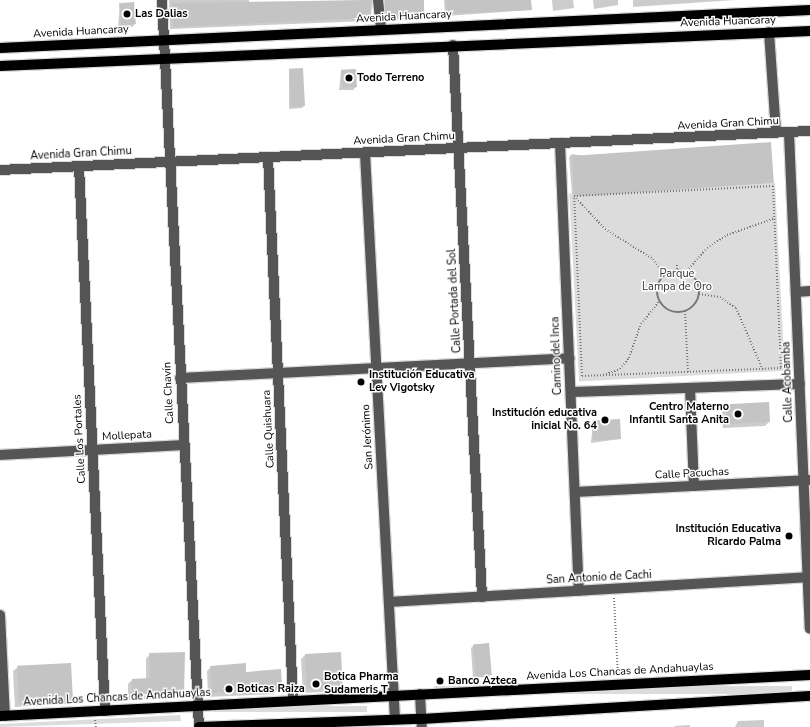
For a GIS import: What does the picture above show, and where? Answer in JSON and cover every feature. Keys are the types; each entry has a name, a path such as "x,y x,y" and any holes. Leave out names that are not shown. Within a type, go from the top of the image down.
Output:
{"main road":[{"name":"Avenida Huancaray","path":"0,48 810,10"},
{"name":"Avenida Huancaray","path":"0,66 163,57 810,30"},
{"name":"Avenida Los Chancas de Andahuaylas","path":"3,716 293,700 810,675"},
{"path":"199,727 395,719 422,723 810,696"}],"street":[{"name":"Calle Chavín","path":"162,0 162,40 168,162 199,727"},
{"path":"378,0 381,30"},
{"path":"769,32 776,133"},
{"name":"Calle Portada del Sol","path":"453,45 471,363 482,597"},
{"name":"Avenida Gran Chimu","path":"0,170 810,132"},
{"name":"Calle Acobamba","path":"789,133 800,384 807,480 810,630"},
{"name":"Camino del Inca","path":"560,144 579,591"},
{"name":"San Jerónimo","path":"364,153 377,367 395,719"},
{"name":"Calle Quishuara","path":"268,157 293,700"},
{"name":"Calle Los Portales","path":"79,166 105,711"},
{"path":"796,292 810,291"},
{"path":"180,378 569,358"},
{"path":"571,392 800,384"},
{"path":"690,388 694,486"},
{"name":"Mollepata","path":"0,455 184,445"},
{"name":"Calle Pacuchas","path":"575,492 807,480"},
{"name":"San Antonio de Cachi","path":"389,602 809,577"},
{"path":"0,616 3,716"},
{"path":"420,694 422,723"}],"path":[{"path":"769,185 774,189 782,365 779,369 596,377 582,376 580,372 574,196 769,185"},
{"path":"574,196 605,228 653,259 664,275"},
{"path":"687,271 707,248 727,235 775,218"},
{"path":"677,265 677,270"},
{"path":"677,270 687,271 698,283 699,294 694,304 685,311 670,311 660,302 657,287 664,275 677,270"},
{"path":"699,294 720,297 736,308 763,370"},
{"path":"596,377 612,373 625,363 641,324 660,302"},
{"path":"685,311 688,373"},
{"path":"613,589 618,681"}],"green space":[{"name":"Parque Lampa de Oro","path":"775,183 785,371 579,382 569,194"},
{"path":"434,686 792,686 792,694 434,694"},
{"path":"214,706 367,706 367,712 214,712"},
{"path":"180,715 181,721 0,727 0,724"}],"building":[{"path":"372,0 371,18 173,27 172,3"},
{"path":"385,0 424,0 424,17 385,17"},
{"path":"446,0 531,0 532,10 447,14"},
{"name":"Las Dalias","path":"134,2 136,24 121,25 119,3"},
{"path":"303,68 305,106 291,107 289,69"},
{"name":"Todo Terreno","path":"356,69 357,87 342,88 341,70"},
{"path":"771,142 774,183 574,197 571,156"},
{"path":"769,402 770,422 727,424 726,404"},
{"path":"620,419 621,439 593,440 592,420"},
{"path":"489,643 492,675 476,676 473,644"},
{"path":"185,652 184,695 132,696 132,679 150,678 149,653"},
{"path":"341,652 343,687 307,689 305,654"},
{"path":"71,663 73,700 19,703 17,666"},
{"path":"246,663 246,672 281,669 282,686 278,690 212,693 210,666"}],"place":[{"name":"Las Dalias","path":"127,14"},
{"name":"Todo Terreno","path":"349,78"},
{"name":"Institución Educativa Lev Vigotsky","path":"361,382"},
{"name":"Centro Materno Infantil Santa Anita","path":"738,414"},
{"name":"Institución educativa inicial No. 64","path":"605,420"},
{"name":"Institución Educativa Ricardo Palma","path":"789,536"},
{"name":"Banco Azteca","path":"440,681"},
{"name":"Botica Pharma Sudameris T","path":"316,684"},
{"name":"Boticas Raiza","path":"229,689"}]}
